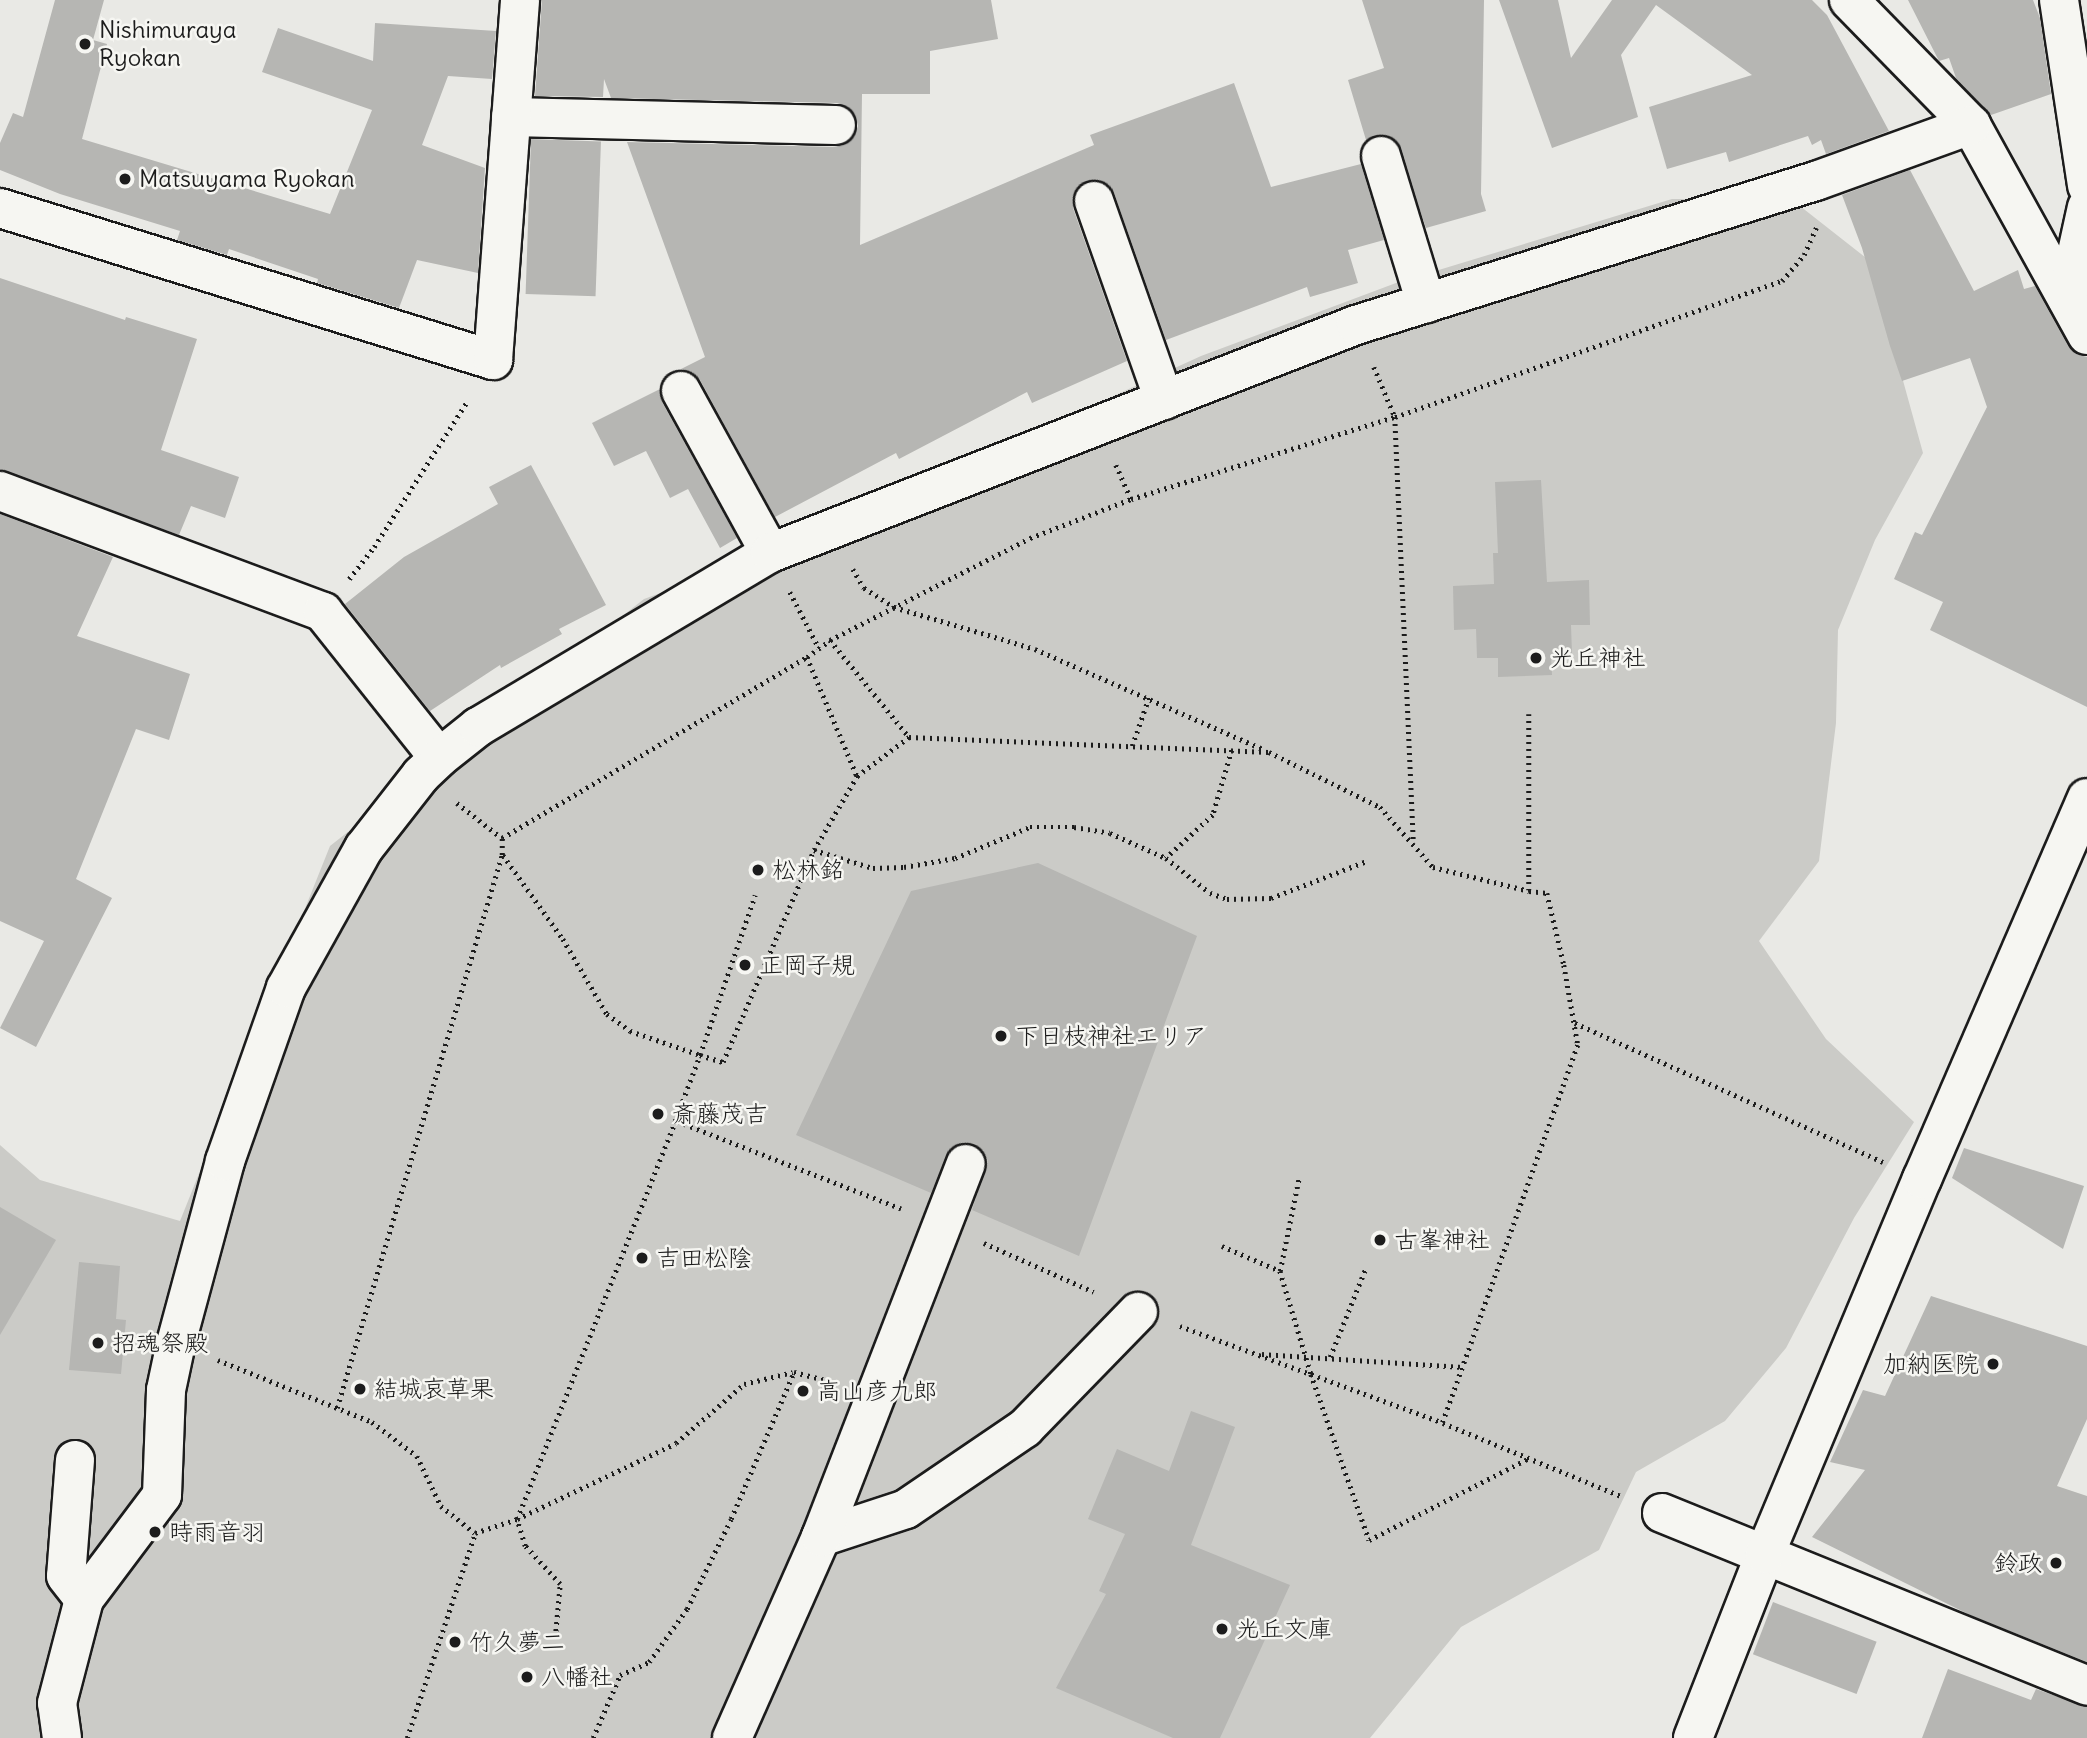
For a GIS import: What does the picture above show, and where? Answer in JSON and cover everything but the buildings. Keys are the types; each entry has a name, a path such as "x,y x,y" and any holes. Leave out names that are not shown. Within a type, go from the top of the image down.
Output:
{"street":[{"path":"0,208 493,360 520,0"},
{"path":"1849,0 1971,125 2087,335"},
{"path":"2059,0 2087,186"},
{"path":"512,117 836,125"},
{"path":"62,1738 57,1703 84,1599 162,1495 166,1390 176,1343 225,1161 286,988 364,848 430,767 478,727 770,553 831,532 1356,325 1816,181 1971,125"},
{"path":"1381,156 1426,303"},
{"path":"1094,201 1164,400"},
{"path":"2067,298 2087,207"},
{"path":"681,391 770,553"},
{"path":"0,491 323,612 430,767"},
{"path":"1693,1738 1765,1555 1922,1179 2087,798"},
{"path":"732,1738 821,1536 966,1164"},
{"path":"821,1536 906,1509 1025,1428 1138,1312"},
{"path":"75,1460 66,1576 84,1599"},
{"path":"1662,1513 2087,1686"}],"path":[{"path":"502,838 807,657 830,640 1030,538 1131,499 1395,417 1782,281 1804,256"},
{"path":"1356,325 1395,417 1414,845"},
{"path":"323,612 374,547 493,360"},
{"path":"831,532 864,588 894,607 1035,649 1269,752 1380,807 1433,867 1547,893 1578,1045 1443,1423"},
{"path":"770,553 818,648"},
{"path":"830,640 909,737"},
{"path":"807,657 857,776"},
{"path":"1132,746 1149,697"},
{"path":"1529,714 1529,890"},
{"path":"502,855 563,939 607,1014 630,1031 723,1062 814,850 857,776 909,737 1269,752"},
{"path":"1166,858 1213,815 1233,750"},
{"path":"337,1408 502,855 502,838 430,767"},
{"path":"814,850 873,868 904,867 955,858 1030,827 1074,827 1110,833 1166,858 1210,893 1227,899 1271,898 1367,861"},
{"path":"555,1638 560,1584 525,1546 517,1520 676,1121 755,895"},
{"path":"1574,1022 1922,1179"},
{"path":"676,1121 944,1226 1138,1312 1257,1353 1443,1423 1662,1513"},
{"path":"1299,1178 1279,1271 1311,1374 1369,1540 1527,1458"},
{"path":"1222,1246 1279,1271"},
{"path":"1330,1357 1365,1270"},
{"path":"176,1343 372,1422 417,1456 441,1506 475,1532"},
{"path":"1257,1353 1463,1367"},
{"path":"475,1532 517,1520 676,1443 744,1384 794,1372 878,1392"},
{"path":"593,1738 620,1675 649,1662 687,1609 732,1520 794,1372"},
{"path":"407,1738 475,1532"}],"shaded area":[{"path":"1672,199 1791,199 1870,261 1923,453 1875,540 1838,630 1836,723 1819,861 1759,941 1826,1039 1914,1122 1854,1218 1786,1348 1725,1421 1636,1472 1599,1550 1461,1627 1370,1738 0,1738 0,1145 40,1180 180,1221 330,846 644,599 770,553 1201,356 1396,283"}],"place":[{"name":"Nishimuraya Ryokan","path":"85,44"},
{"name":"Matsuyama Ryokan","path":"125,179"},
{"name":"光丘神社","path":"1536,658"},
{"name":"松林銘","path":"758,870"},
{"name":"正岡子規","path":"745,965"},
{"name":"下日枝神社エリア","path":"1001,1036"},
{"name":"斎藤茂吉","path":"658,1114"},
{"name":"古峯神社","path":"1380,1240"},
{"name":"吉田松陰","path":"642,1258"},
{"name":"招魂祭殿","path":"98,1343"},
{"name":"加納医院","path":"1993,1364"},
{"name":"結城哀草果","path":"360,1389"},
{"name":"高山彦九郎","path":"803,1391"},
{"name":"時雨音羽","path":"155,1532"},
{"name":"鈴政","path":"2056,1563"},
{"name":"光丘文庫","path":"1222,1629"},
{"name":"竹久夢二","path":"455,1642"},
{"name":"八幡社","path":"527,1677"}]}
